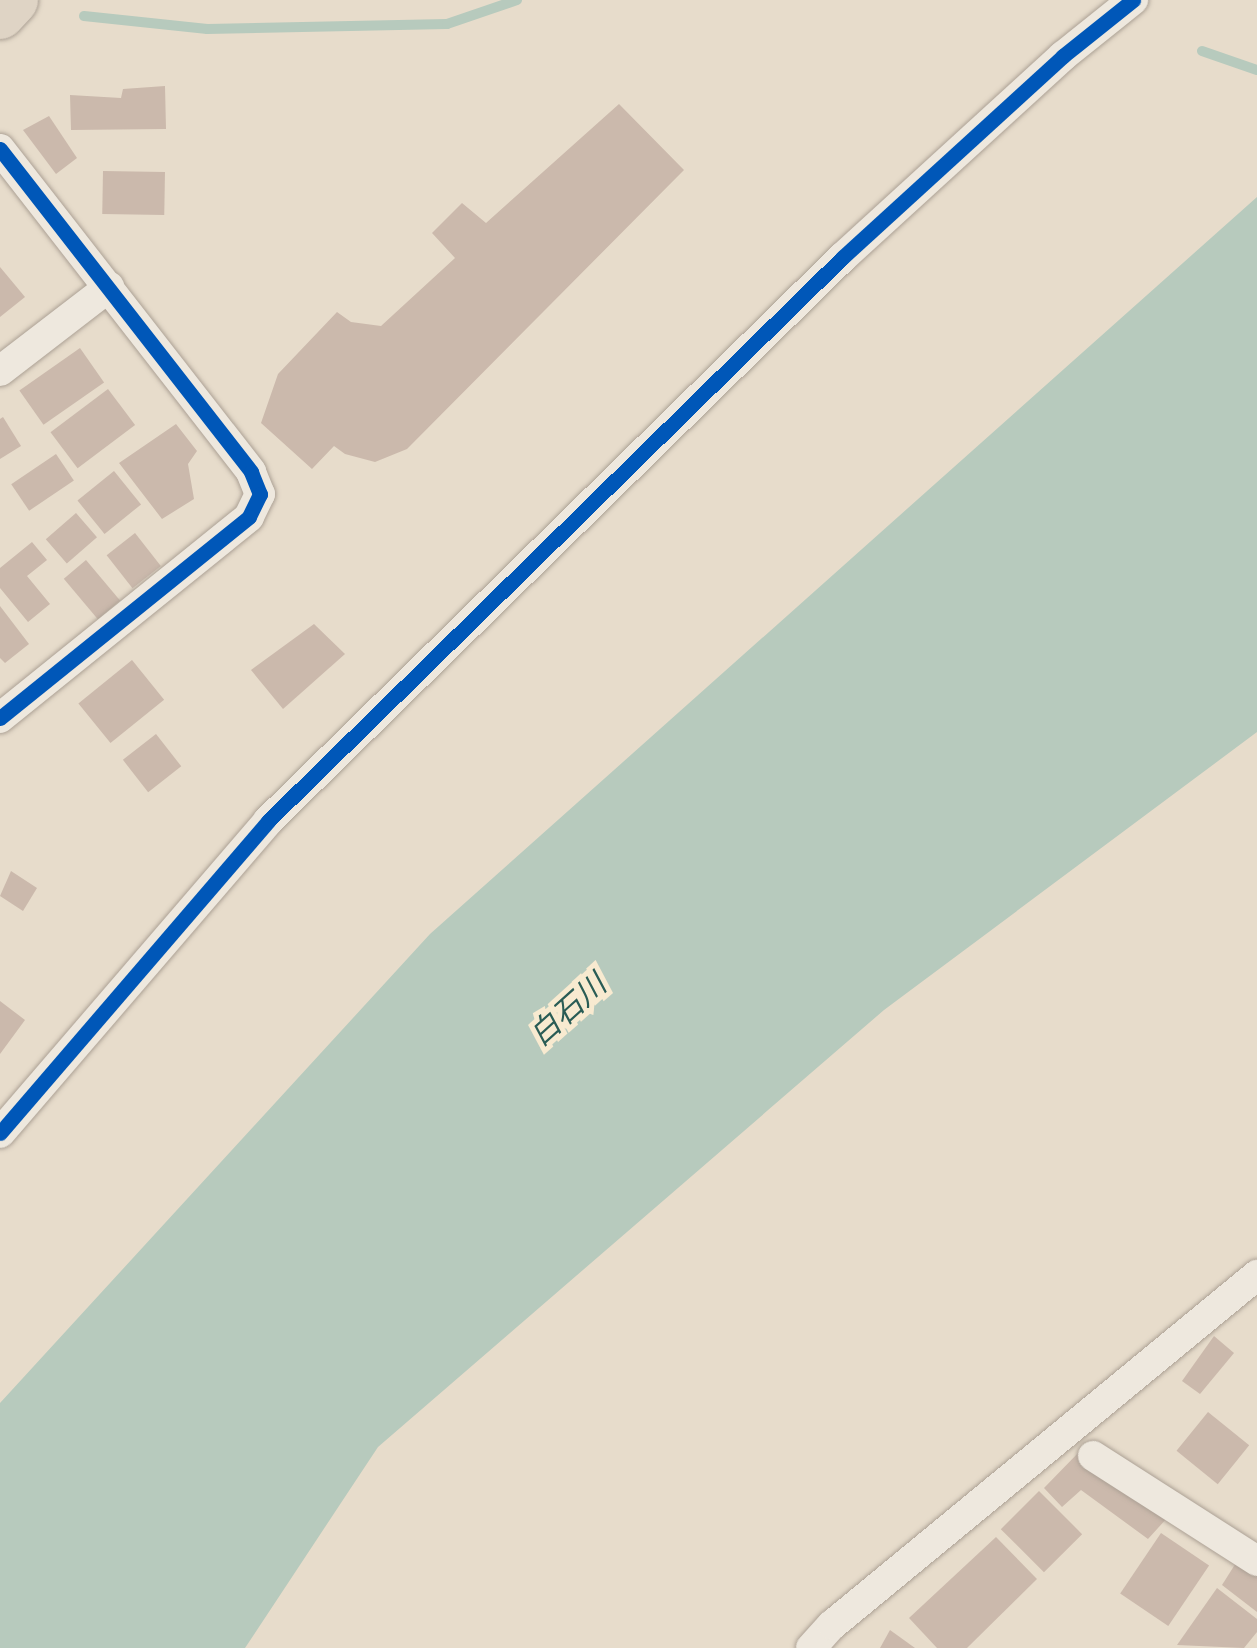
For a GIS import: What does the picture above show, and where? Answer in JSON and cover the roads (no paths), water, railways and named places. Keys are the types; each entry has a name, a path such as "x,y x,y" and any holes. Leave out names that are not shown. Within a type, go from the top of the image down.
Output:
{"highway":[{"path":"0,14 13,0"}],"street":[{"path":"0,1133 268,821 842,257 1064,56 1133,0"},
{"path":"0,149 251,472 260,494 249,518 0,718"},
{"path":"0,370 109,287"},
{"path":"811,1648 832,1625 1257,1275"},
{"path":"1093,1456 1257,1561"}],"water":[{"name":"白石川","path":"1257,197 1257,732 884,1010 378,1447 245,1648 0,1648 0,1403 430,934"}],"waterway":[{"path":"84,16 207,29 447,24 517,0"},
{"path":"1202,51 1257,70"}]}
